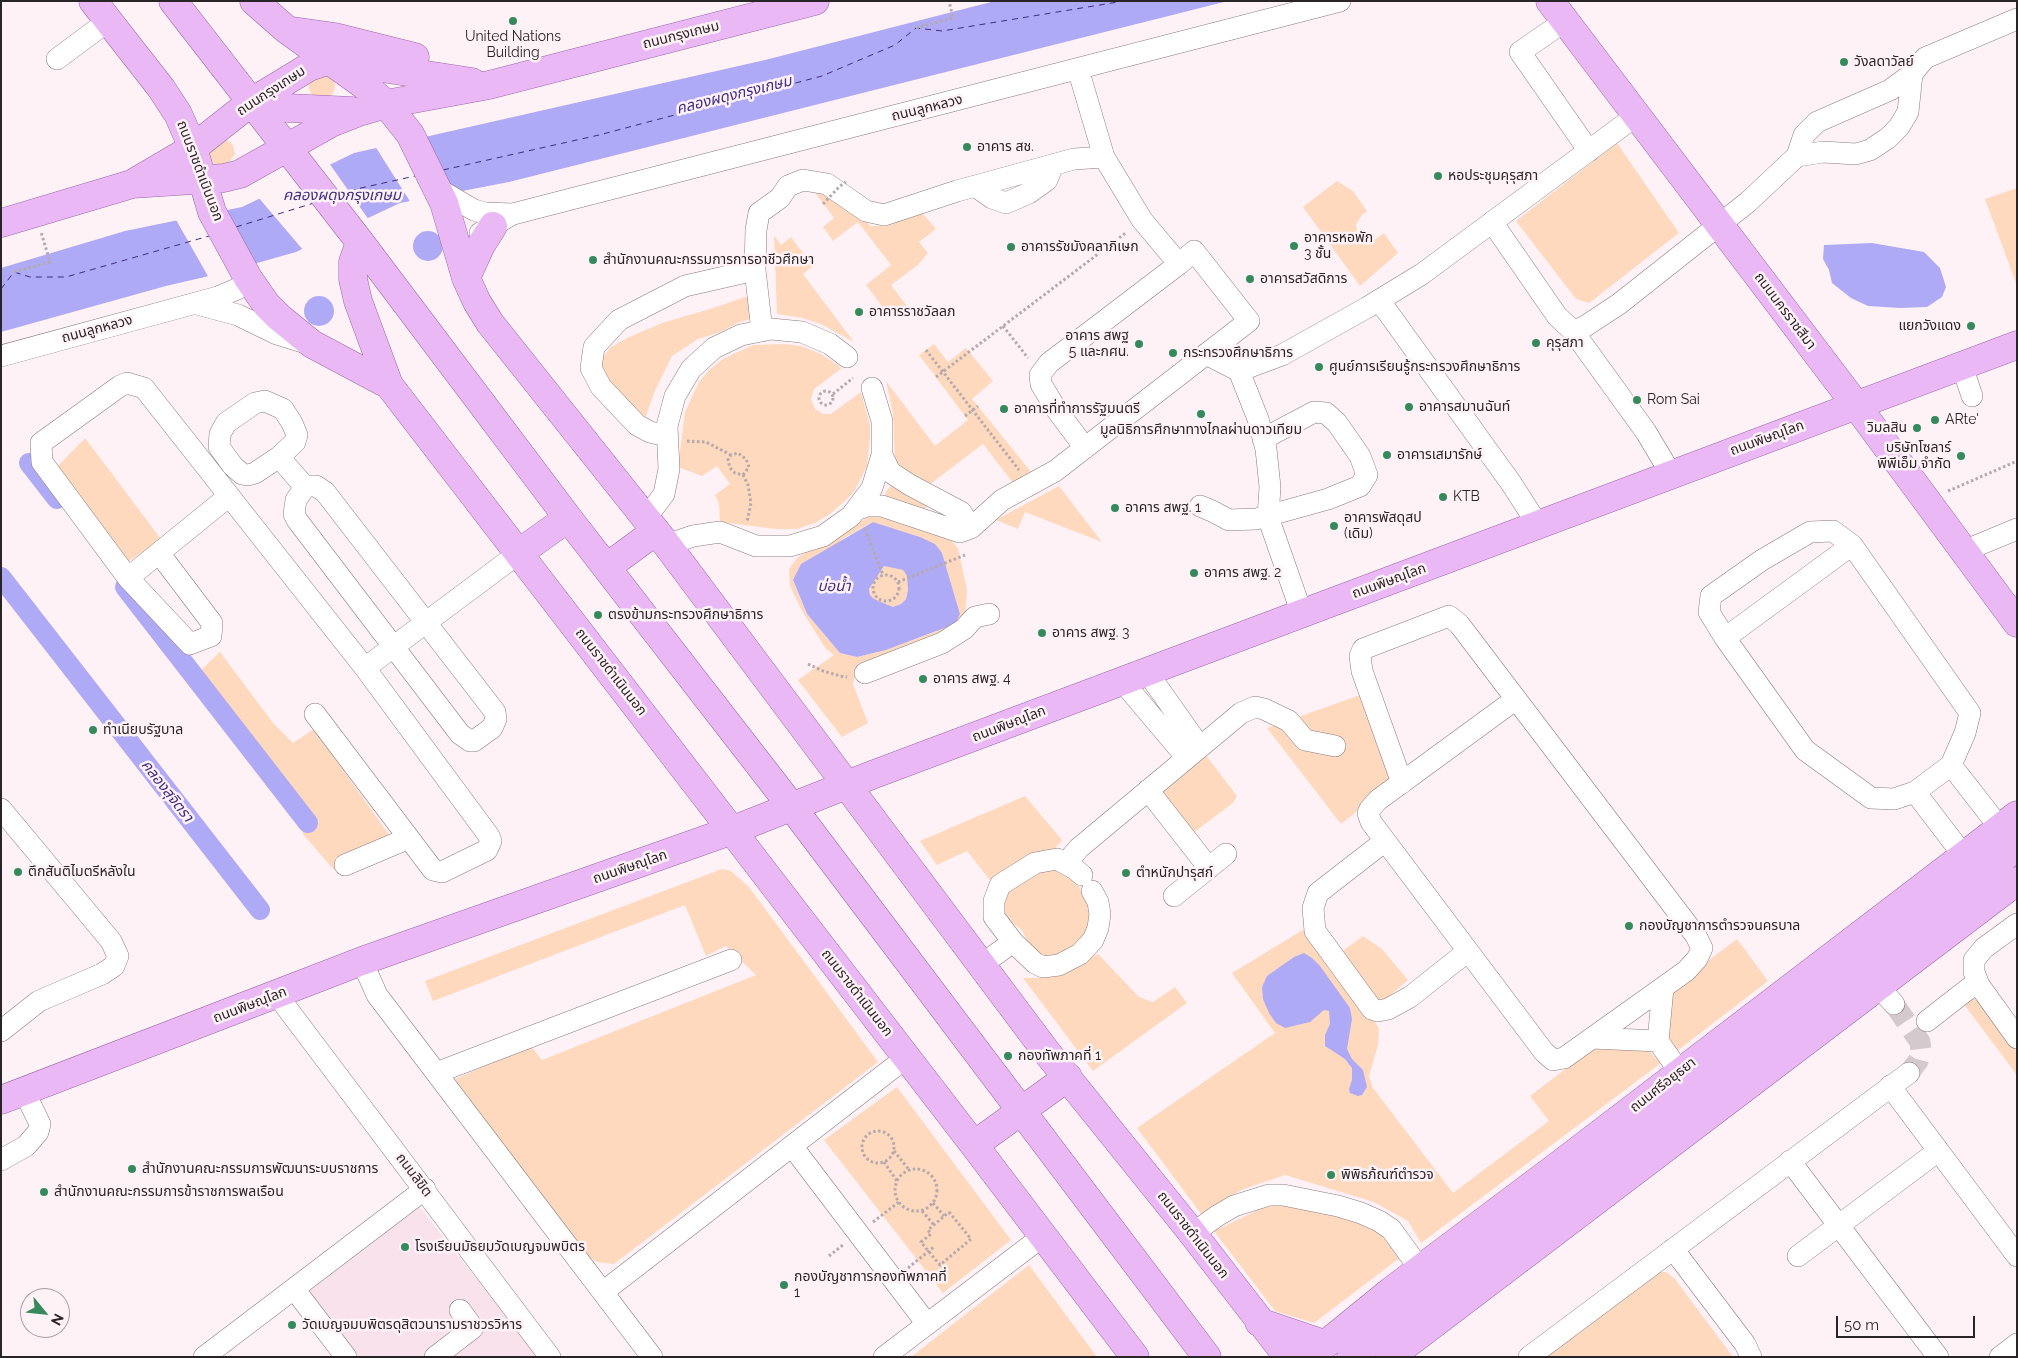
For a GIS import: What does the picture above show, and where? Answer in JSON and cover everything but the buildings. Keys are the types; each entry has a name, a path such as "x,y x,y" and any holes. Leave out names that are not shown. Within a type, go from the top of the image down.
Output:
{"main road":[{"path":"173,1 250,103 306,171 568,518 792,807 1208,1357"},
{"name":"ถนนราชดำเนินนอก","path":"254,1 287,30 330,60 386,104 416,134 449,199 458,252 466,278 477,302 490,323 656,531 981,965 1288,1357"},
{"name":"ถนนกรุงเกษม","path":"144,183 209,199 224,178 240,174 331,123 359,112 446,87 489,85 815,1"},
{"name":"ถนนราชดำเนินนอก","path":"100,11 161,88 178,114 193,148 209,199 249,279 266,304 312,344 389,385 733,830 1135,1357"},
{"name":"ถนนนครราชสีมา","path":"1558,11 1856,405 2017,623"},
{"path":"287,30 335,37 421,58 438,66 446,87 426,109 416,134"},
{"name":"ถนนกรุงเกษม","path":"1,223 144,183 193,148 250,103 309,67 330,60 446,87"},
{"path":"250,103 288,108 359,112"},
{"path":"466,278 481,245 503,220"},
{"path":"357,238 353,262 358,301 389,385"},
{"name":"ถนนพิษณุโลก","path":"12,1095 362,961 733,830 847,785 1671,474 2017,346"},
{"path":"519,553 568,518"},
{"path":"607,567 656,531"},
{"name":"ถนนศรีอยุธยา","path":"1317,1351 1420,1269 1687,1082 2012,835"},
{"name":"ถนนศรีอยุธยา","path":"1390,1357 1437,1291 1608,1158 1687,1082 1772,1033 1862,965 1972,865"},
{"name":"ถนนศรีอยุธยา","path":"1351,1357 1412,1325 1625,1180 1788,1055 1886,995 2017,881"},
{"path":"1862,965 1886,995"},
{"path":"1772,1033 1788,1055"},
{"path":"974,1145 1068,1078"},
{"path":"1687,1082 1726,1102"},
{"path":"1608,1158 1625,1180"},
{"path":"1420,1269 1437,1291"},
{"path":"1259,1322 1317,1351"},
{"path":"1187,1330 1187,1357"}],"street":[{"name":"ถนนลูกหลวง","path":"458,252 469,241 503,220 1340,1"},
{"path":"57,58 100,11"},
{"path":"1558,11 1520,52 1588,151"},
{"path":"1573,331 1584,327 1619,304 1748,202 1797,156 1804,135 1817,122 1890,90 1912,74 1925,58 2017,19"},
{"path":"1078,69 1104,157 1142,220 1179,264"},
{"path":"1797,156 1823,152 1856,154 1870,150 1888,138 1900,127 1908,112 1912,74"},
{"path":"1240,371 1282,355 1422,274 1637,115"},
{"path":"762,331 755,270 756,230 759,212 780,198 788,186 803,180 827,184 866,211 884,216 975,186 1074,159 1104,157"},
{"name":"ถนนลูกหลวง","path":"449,199 503,220"},
{"path":"1492,222 1558,316 1573,331 1646,432 1671,474"},
{"path":"859,517 867,506 882,506 960,532 971,528 1002,500 1055,471 1085,448 1206,354 1249,321 1194,251 1048,363 1040,375 1041,384 1056,409 1085,448"},
{"path":"673,438 650,432 636,425 601,387 591,368 594,347 619,320 685,286 755,270"},
{"name":"ถนนลูกหลวง","path":"1,356 228,294 249,279"},
{"path":"1379,300 1511,483 1538,525"},
{"path":"193,303 231,313 277,334 312,344"},
{"path":"847,357 830,344 802,332 771,329 741,335 714,348 691,369 675,396 667,426 673,438 669,469 656,531 693,536 720,532 756,546 790,546 823,536 851,516 859,517"},
{"path":"1206,354 1240,371 1258,419 1270,486 1268,517 1302,614"},
{"path":"1962,366 1972,396"},
{"path":"159,553 212,623 211,636 190,644 128,578 42,462 42,443 120,386 127,383 144,388 365,668 490,836 491,841 487,850 442,872 438,872 430,866 315,714"},
{"path":"859,517 872,488 882,455 882,421 862,383"},
{"path":"1200,506 1229,520 1268,517 1328,499 1360,486 1367,475 1360,456 1337,423 1326,413 1314,412 1263,439"},
{"path":"882,455 890,472 910,485 961,512 971,528"},
{"path":"279,457 305,487"},
{"path":"316,486 325,492 495,712 496,719 492,728 474,741 470,741 460,734 297,520 294,514 296,500 305,487 316,486"},
{"path":"128,578 229,496"},
{"path":"1964,551 2017,529"},
{"path":"1833,531 1852,545 1970,713 1965,734 1951,765 1915,792 1894,799 1871,798 1804,750 1725,638 1709,612 1711,596 1762,560 1810,532 1833,531"},
{"path":"1725,638 1852,545"},
{"path":"365,668 519,553"},
{"path":"865,673 942,643 964,629 975,617 989,614"},
{"path":"1402,782 1362,671 1360,656 1363,649 1449,616 1459,624 1516,699 1696,936 1702,948 1697,959 1686,971 1663,988 1564,1058 1554,1060 1544,1052 1370,822 1368,813 1378,800 1516,699"},
{"path":"1147,672 1193,752"},
{"path":"1122,681 1193,752"},
{"path":"1080,876 1078,848 1241,713 1255,707 1264,709 1289,722 1305,740 1335,746"},
{"path":"1951,765 2012,835"},
{"path":"1148,790 1209,868"},
{"path":"1915,792 1972,865"},
{"path":"1,809 110,941 118,956 114,966 102,974 39,1001 1,1031"},
{"path":"346,864 409,838"},
{"path":"1385,841 1318,893 1313,908 1315,931 1372,1009 1378,1011 1388,1009 1410,997 1468,951"},
{"path":"1174,896 1226,854"},
{"path":"1057,859 1080,876 1098,902 1100,914 1098,928 1093,940 1080,954 1059,965 1043,966 1026,956 1013,942 994,917 994,901 1000,885 1035,863 1057,859"},
{"path":"2017,924 1984,948 1974,960 1974,972 1977,982 2017,1038"},
{"path":"981,965 1013,942"},
{"path":"436,1073 731,960"},
{"path":"362,961 377,995 652,1357"},
{"path":"1927,1021 1977,982"},
{"path":"1663,988 1658,1042 1687,1082"},
{"name":"ถนนลิขิต","path":"277,994 550,1357"},
{"path":"1592,1038 1658,1042"},
{"path":"603,1292 907,1057"},
{"path":"1529,1357 1908,1073"},
{"path":"1890,1086 2017,1256"},
{"path":"1,1160 26,1146 38,1132 40,1124 12,1095"},
{"path":"792,1146 927,1324"},
{"path":"1798,1256 1938,1151"},
{"path":"1790,1161 1938,1357"},
{"path":"204,1357 295,1290 425,1189"},
{"path":"1192,1234 1234,1206 1270,1195 1283,1195 1338,1206 1380,1221 1391,1229 1420,1269"},
{"path":"884,1357 1043,1236"},
{"path":"1673,1249 1745,1344 1751,1357"},
{"path":"295,1290 346,1357"},
{"path":"435,1357 473,1328 460,1310"},
{"path":"2000,1357 2017,1344"}],"path":[{"path":"916,28 953,18 949,1"},
{"path":"824,204 846,182"},
{"path":"14,272 50,262 36,212"},
{"path":"936,377 1142,220"},
{"path":"1003,326 1040,375"},
{"path":"926,350 1030,485"},
{"path":"833,394 862,383"},
{"path":"829,391 833,394 832,403 825,406 821,403 819,396 822,392 829,391"},
{"path":"965,416 978,406"},
{"path":"673,438 706,442 731,456"},
{"path":"743,475 749,467 746,459 738,453 731,456 728,460 730,468 735,473 743,475 748,485 751,502 745,529"},
{"path":"1926,501 2017,461"},
{"path":"859,517 883,573 892,576 898,582 899,591 890,600 882,600 875,595 873,587 876,579 883,573"},
{"path":"898,582 965,555"},
{"path":"808,664 844,677 865,673"},
{"path":"876,1131 886,1133 893,1140 894,1150 892,1155 884,1162 873,1163 864,1156 862,1146 867,1136 876,1131"},
{"path":"894,1150 910,1170"},
{"path":"884,1162 897,1181"},
{"path":"910,1170 920,1170 932,1176 937,1188 937,1195 933,1203 922,1211 910,1211 899,1202 896,1195 897,1181 910,1170"},
{"path":"933,1203 944,1216"},
{"path":"922,1211 934,1225"},
{"path":"949,1212 971,1239 940,1266 921,1242 931,1234 928,1230 944,1216 949,1212"},
{"path":"893,1280 935,1246"}],"shaded area":[{"path":"322,73 331,77 335,86 331,95 322,99 313,95 309,86 313,77"},
{"path":"226,139 233,145 235,154 227,165 219,166 211,162 207,150"},
{"path":"1617,143 1679,233 1589,303 1576,299 1516,221"},
{"path":"1337,181 1353,191 1367,211 1361,216 1356,225 1357,233 1362,238 1369,240 1376,239 1384,233 1398,253 1360,286 1303,207"},
{"path":"2017,188 2017,286 1985,199"},
{"path":"825,190 871,226 887,226 902,220 917,207 936,229 919,242 928,253 918,265 891,285 907,306 891,318 866,285 891,265 858,222 833,241 823,227 834,218 814,191"},
{"path":"774,235 781,245 791,237 813,266 803,274 854,342 821,324 802,318 777,314"},
{"path":"748,296 754,318 698,339 672,356 654,393 646,416 632,414 602,381 601,359 611,347 629,337 665,322"},
{"path":"784,344 801,346 821,354 842,368 814,389 811,399 815,409 823,414 831,414 861,392 870,425 867,466 854,492 830,514 815,523 797,529 776,529 720,522 719,504 715,495 730,484 717,466 702,476 678,467 685,412 699,382 709,370 723,359 753,345"},
{"path":"934,344 948,362 966,348 993,381 972,399 1032,473 1017,488 983,444 925,488 895,461 893,413 886,381 935,446 968,420 919,355"},
{"path":"85,438 161,539 125,564 54,470"},
{"path":"897,485 928,503 923,513 886,499 885,494 887,490 891,486"},
{"path":"1059,486 1102,542 1025,512 1018,529 996,520"},
{"path":"872,515 887,516 950,539 958,548 967,590 965,618 947,632 858,664 853,684 868,723 842,737 798,680 834,655 826,649 802,611 790,586 789,569 798,557","holes":["873,522 920,537 942,553 960,614 937,631 886,650 857,657 840,653 807,614 793,581 844,538"]},
{"path":"884,566 903,570 907,576 908,590 906,599 901,604 893,607 874,600 870,595 869,589"},
{"path":"220,652 273,723 293,743 314,729 390,836 334,870 302,833 319,822 235,719 201,670"},
{"path":"1363,694 1391,776 1390,785 1341,824 1267,728"},
{"path":"1205,754 1237,796 1233,803 1193,833 1161,789"},
{"path":"1025,796 1062,840 1054,850 993,884 967,851 937,865 920,841"},
{"path":"1054,868 1075,881 1093,907 1085,941 1049,959 1032,951 1022,930 1010,921 1003,910 1008,889 1018,877"},
{"path":"722,869 731,871 749,887 878,1062 614,1264 597,1262 584,1254 455,1079 531,1046 542,1060 756,975 726,946 706,956 685,905 433,1001 425,981"},
{"path":"1306,928 1379,1028 1378,1045 1369,1076 1373,1088 1453,1193 1549,1121 1530,1096 1597,1045 1649,1051 1661,1063 1421,1243 1408,1221 1374,1202 1285,1175 1241,1190 1202,1215 1137,1128 1275,1033 1232,973"},
{"path":"1363,936 1382,949 1408,980 1384,1001 1376,999 1340,953"},
{"path":"1737,939 1768,981 1677,1051 1665,1034 1672,988"},
{"path":"1098,954 1139,997 1153,1002 1175,987 1187,1003 1093,1071 1023,978 1044,978 1054,975"},
{"path":"1967,995 1980,1002 2017,1052 2017,1075 1960,999"},
{"path":"897,1087 1011,1240 943,1293 824,1140"},
{"name":"โรงเรียนมัธยมวัดเบญจมพบิตร","path":"415,1201 538,1357 351,1357 300,1293"},
{"path":"1286,1203 1365,1222 1383,1237 1401,1257 1314,1323 1275,1311 1214,1231 1260,1209"},
{"path":"1029,1265 1097,1357 911,1357 971,1310"},
{"path":"1655,1272 1666,1272 1675,1279 1733,1357 1546,1357"}],"water":[{"name":"คลองผดุงกรุงเกษม","path":"995,1 1228,1 509,182 400,203 296,252 1,332 1,268 125,231 242,207 354,153 765,60"},
{"path":"428,231 438,236 443,246 438,256 428,261 418,256 413,246 418,236"},
{"path":"1872,243 1924,252 1940,268 1946,287 1942,297 1927,307 1868,306 1851,298 1832,283 1829,270 1823,259 1824,245"},
{"path":"319,296 329,301 334,311 329,321 319,326 309,321 304,311 309,301"},
{"name":"บ่อน้ำ","path":"873,522 920,537 935,544 942,553 960,614 955,624 886,650 857,657 840,653 807,614 793,580 801,564","holes":["884,566 903,570 907,576 908,590 906,599 901,604 893,607 874,599 870,595 869,589"]},
{"path":"1304,953 1320,966 1350,1008 1352,1019 1347,1049 1352,1059 1363,1070 1367,1087 1362,1095 1358,1096 1350,1093 1352,1068 1345,1059 1325,1046 1325,1035 1330,1024 1329,1011 1324,1010 1310,1022 1285,1028 1276,1023 1263,999 1262,987 1267,976 1294,957"}],"pier":[{"path":"423,135 452,194 411,203 375,146"},
{"path":"329,163 369,220 304,251 258,197"},
{"path":"217,210 251,267 209,278 175,218"}],"waterway":[{"path":"29,463 57,499"},
{"name":"คลองสุจิตรา","path":"1,577 260,910"},
{"path":"125,587 308,823"}],"ferry route":[{"path":"443,170 599,135 822,76 895,45 916,28 942,31 1124,1"},
{"path":"339,195 415,176"},
{"path":"236,227 314,203"},
{"path":"1,289 14,272 30,277 66,277 209,236"}],"tunnel":[{"path":"1894,1004 1920,1042 1921,1050 1918,1061 1909,1073"}],"place":[{"name":"United Nations Building","path":"513,21"},
{"name":"วังลดาวัลย์","path":"1844,62"},
{"name":"อาคาร สช.","path":"967,147"},
{"name":"หอประชุมคุรุสภา","path":"1438,176"},
{"name":"อาคารหอพัก 3 ชั้น","path":"1294,246"},
{"name":"อาคารรัชมังคลาภิเษก","path":"1011,247"},
{"name":"สำนักงานคณะกรรมการการอาชีวศึกษา","path":"593,260"},
{"name":"อาคารสวัสดิการ","path":"1250,279"},
{"name":"อาคารราชวัลลภ","path":"859,312"},
{"name":"แยกวังแดง","path":"1971,326"},
{"name":"คุรุสภา","path":"1536,343"},
{"name":"อาคาร สพฐ 5 และกศน.","path":"1139,344"},
{"name":"กระทรวงศึกษาธิการ","path":"1173,353"},
{"name":"ศูนย์การเรียนรู้กระทรวงศึกษาธิการ","path":"1319,367"},
{"name":"Rom Sai","path":"1637,400"},
{"name":"อาคารสมานฉันท์","path":"1409,407"},
{"name":"อาคารที่ทำการรัฐมนตรี","path":"1004,409"},
{"name":"มูลนิธิการศึกษาทางไกลผ่านดาวเทียม","path":"1201,414"},
{"name":"ARte'","path":"1935,420"},
{"name":"วิมลสิน","path":"1917,428"},
{"name":"อาคารเสมารักษ์","path":"1387,455"},
{"name":"บริษัทโซลาร์ พีพีเอ็ม จำกัด","path":"1961,456"},
{"name":"KTB","path":"1443,497"},
{"name":"อาคาร สพฐ. 1","path":"1115,508"},
{"name":"อาคารพัสดุสป (เดิม)","path":"1334,526"},
{"name":"อาคาร สพฐ. 2","path":"1194,573"},
{"name":"ตรงข้ามกระทรวงศึกษาธิการ","path":"598,615"},
{"name":"อาคาร สพฐ. 3","path":"1042,633"},
{"name":"อาคาร สพฐ. 4","path":"923,679"},
{"name":"ทำเนียบรัฐบาล","path":"93,730"},
{"name":"ตึกสันติไมตรีหลังใน","path":"18,872"},
{"name":"ตำหนักปารุสก์","path":"1126,873"},
{"name":"กองบัญชาการตำรวจนครบาล","path":"1629,926"},
{"name":"กองทัพภาคที่ 1","path":"1008,1056"},
{"name":"สำนักงานคณะกรรมการพัฒนาระบบราชการ","path":"132,1169"},
{"name":"พิพิธภ้ณฑ์ตำรวจ","path":"1331,1175"},
{"name":"สำนักงานคณะกรรมการข้าราชการพลเรือน","path":"44,1192"},
{"name":"โรงเรียนมัธยมวัดเบญจมพบิตร","path":"405,1247"},
{"name":"กองบัญชาการกองทัพภาคที่ 1","path":"784,1285"},
{"name":"วัดเบญจมบพิตรดุสิตวนารามราชวรวิหาร","path":"292,1325"}]}
